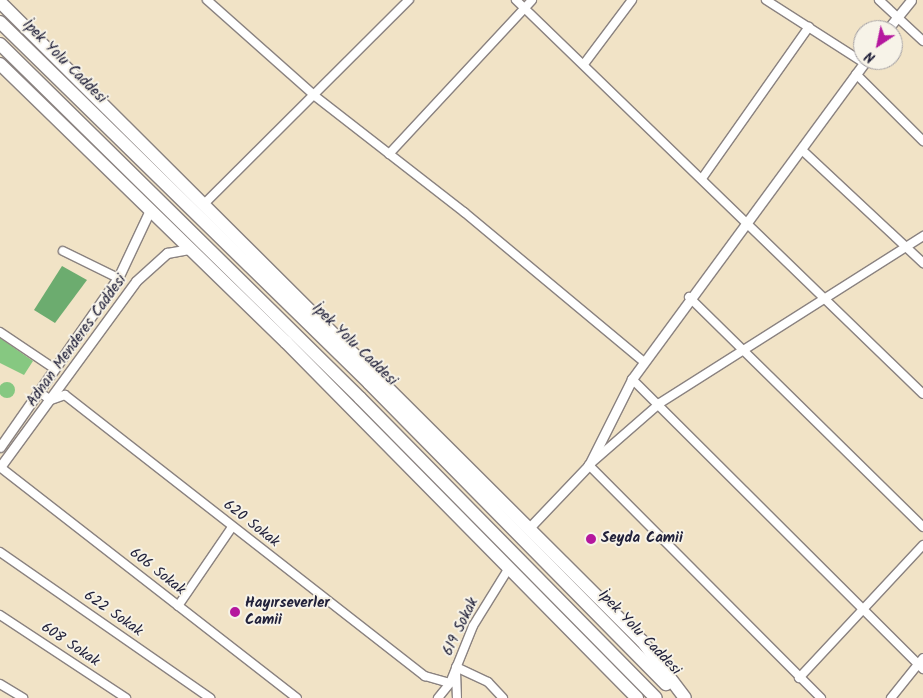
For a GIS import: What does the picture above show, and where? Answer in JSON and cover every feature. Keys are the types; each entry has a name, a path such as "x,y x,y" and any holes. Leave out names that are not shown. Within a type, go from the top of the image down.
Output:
{"highway":[{"path":"0,2 205,203 642,641 685,698"},
{"name":"İpek Yolu Caddesi","path":"0,22 369,383 680,698"},
{"path":"0,44 360,398 656,698"},
{"path":"0,64 150,210 637,698"}],"street":[{"path":"207,0 315,96 644,362"},
{"path":"205,203 315,96 409,0"},
{"path":"516,0 703,177 923,394"},
{"path":"389,154 526,9 532,0"},
{"path":"584,64 632,0"},
{"path":"766,0 853,54"},
{"path":"879,0 898,15 923,41"},
{"path":"894,20 911,0"},
{"path":"703,177 810,27"},
{"path":"589,465 632,379 690,297 750,224 859,70"},
{"path":"856,74 923,141"},
{"path":"802,150 923,263"},
{"name":"Adnan Menderes Caddesi","path":"0,447 118,278 150,210"},
{"path":"529,528 589,465 660,403 923,236"},
{"name":"Adnan Menderes Caddesi","path":"0,467 51,400 136,281 167,253 189,249"},
{"path":"63,252 118,278"},
{"path":"690,297 923,527"},
{"path":"0,332 55,369"},
{"path":"632,379 660,403 862,610 921,664 891,698"},
{"path":"39,392 51,400"},
{"name":"620 Sokak","path":"51,400 65,395 425,676 450,683"},
{"path":"589,465 820,698"},
{"name":"606 Sokak","path":"0,467 297,698"},
{"path":"178,606 232,527"},
{"path":"799,678 923,545"},
{"name":"622 Sokak","path":"0,552 210,698"},
{"name":"619 Sokak","path":"438,698 450,683 473,626 509,568"},
{"name":"608 Sokak","path":"0,615 126,698"},
{"path":"457,698 456,667 488,682 503,698"},
{"path":"0,684 23,698"}],"green space":[{"path":"62,266 87,280 55,323 34,310"},
{"path":"0,338 33,361 24,375 0,363"},
{"path":"4,382 10,382 15,387 13,396 4,398 -1,393 -1,387"}],"place":[{"name":"Seyda Camii","path":"591,539"},
{"name":"Hayırseverler Camii","path":"235,612"}]}
